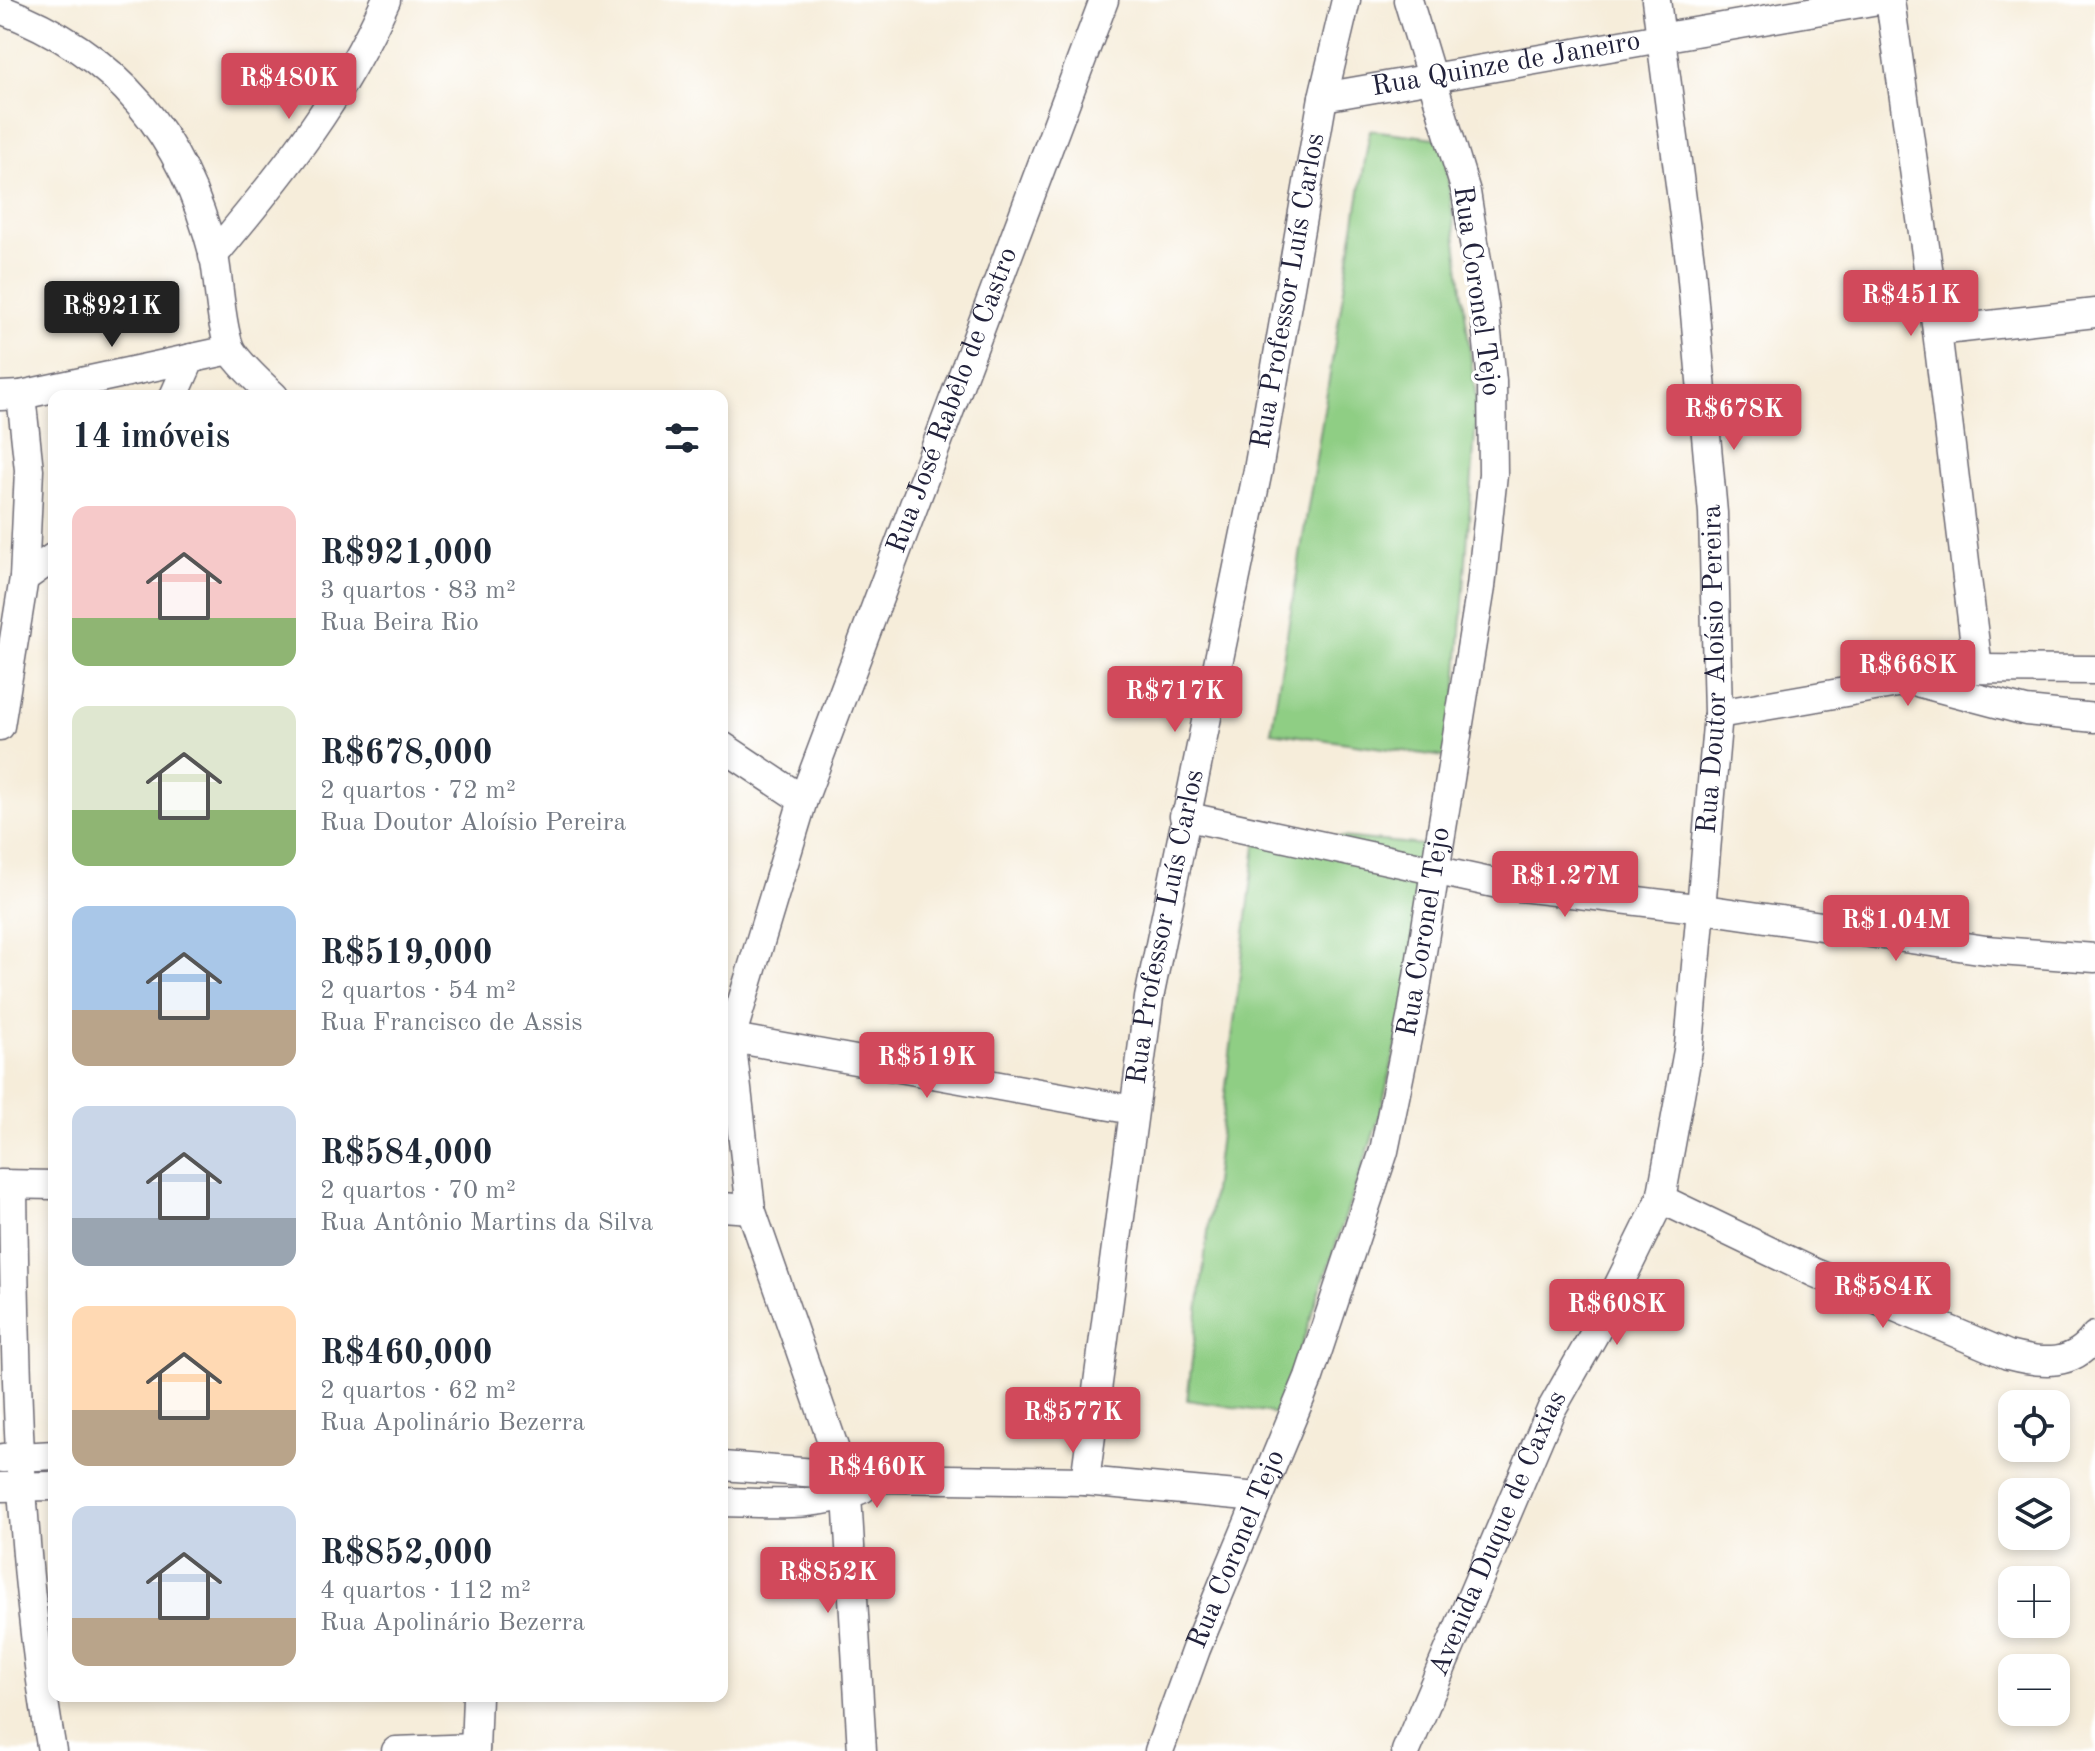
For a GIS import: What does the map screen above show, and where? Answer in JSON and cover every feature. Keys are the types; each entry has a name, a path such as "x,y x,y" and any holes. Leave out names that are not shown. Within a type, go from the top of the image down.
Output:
{"street":[{"path":"213,256 292,162 329,109 386,0"},
{"name":"Rua José Rabêlo de Castro","path":"728,1031 803,800 1104,0"},
{"name":"Rua Professor Luís Carlos","path":"1085,1481 1149,998 1184,816 1258,470 1323,97 1346,0"},
{"name":"Rua Coronel Tejo","path":"1159,1751 1196,1649 1309,1377 1384,1151 1435,873 1481,587 1493,474 1492,381 1466,192 1408,0"},
{"name":"Rua Doutor Aloísio Pereira","path":"1656,0 1691,269 1712,498 1718,714 1704,909"},
{"name":"Rua Quinze de Janeiro","path":"1323,97 1430,81 1661,35 1878,0"},
{"path":"1890,0 1937,331 1978,669"},
{"path":"0,9 31,20 80,49 124,85 156,120 183,169 213,256 230,350 268,390"},
{"path":"1937,331 2095,313"},
{"path":"0,726 24,578 29,470 11,395 230,350"},
{"path":"177,390 191,358"},
{"path":"24,578 48,561"},
{"path":"1718,714 1978,669 2095,670"},
{"path":"1912,681 2026,711 2095,718"},
{"path":"728,750 803,800"},
{"path":"1184,816 1435,873 1518,887 1704,909 1986,950 2095,958"},
{"name":"Avenida Duque de Caxias","path":"1406,1751 1551,1410 1596,1331 1661,1199 1689,1045 1704,909"},
{"path":"728,1037 1133,1110"},
{"path":"728,1051 751,1209 845,1484 862,1751"},
{"path":"48,1185 6,1184 10,1486 52,1751"},
{"path":"1661,1199 1813,1272 2008,1355 2034,1361 2062,1361 2076,1356 2095,1336"},
{"path":"728,1207 751,1209"},
{"path":"10,1457 48,1455"},
{"path":"728,1467 845,1484"},
{"path":"728,1502 787,1503 845,1484 884,1478 1085,1481 1258,1497"},
{"path":"10,1486 48,1486"},
{"path":"396,1751 475,1750 477,1702"}],"green space":[{"path":"1370,130 1443,139 1477,406 1452,758 1271,732"},
{"path":"1258,829 1443,847 1380,1115 1278,1414 1187,1400"}]}
